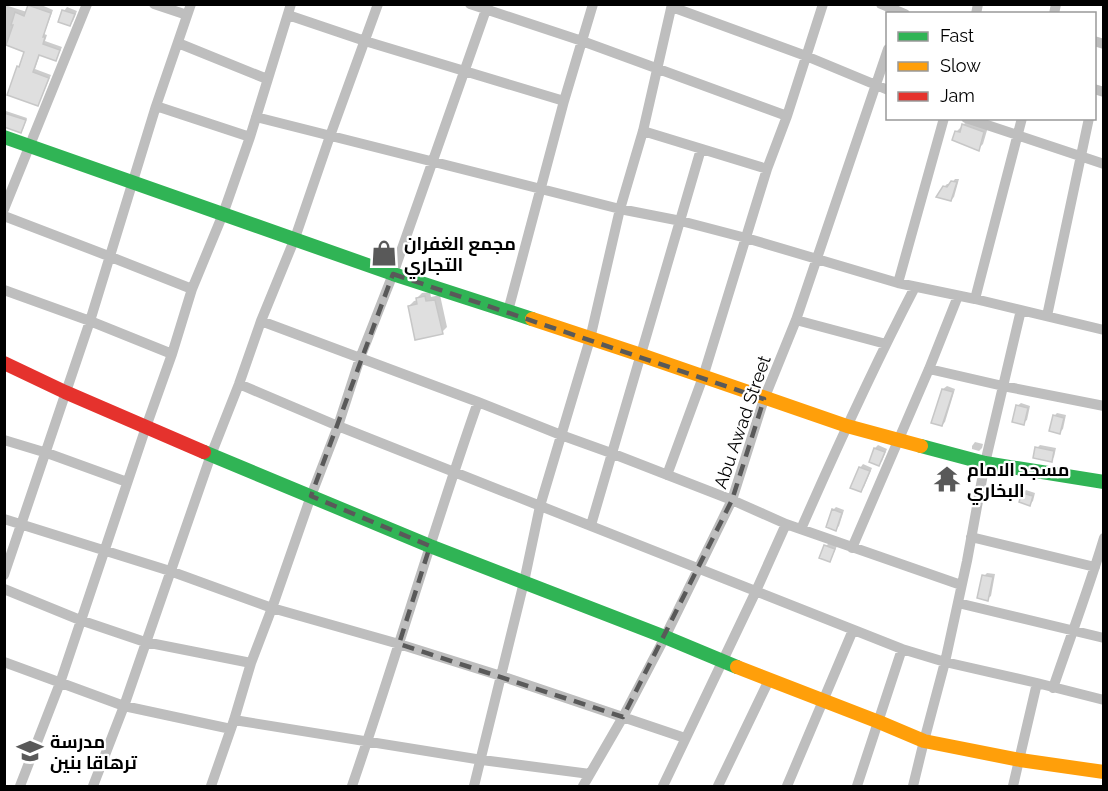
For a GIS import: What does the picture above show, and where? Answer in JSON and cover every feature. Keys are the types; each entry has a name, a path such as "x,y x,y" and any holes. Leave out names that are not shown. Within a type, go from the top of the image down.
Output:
{"street":[{"path":"4,209 87,4"},
{"path":"4,574 47,453 65,392 111,257 156,106 189,10 154,4"},
{"path":"279,4 365,41 564,101"},
{"path":"93,786 124,706 210,455 295,238 378,4"},
{"path":"470,4 582,41 787,116"},
{"path":"508,311 564,101 593,4"},
{"path":"667,475 703,377 767,169 787,116 823,4"},
{"path":"881,4 902,11"},
{"path":"474,786 524,582 540,506 590,339 620,209 643,131 672,6 806,56 886,89"},
{"path":"211,786 251,663 487,8"},
{"path":"20,786 60,683 192,290 223,214 250,137 290,9"},
{"path":"178,44 267,79"},
{"name":"Abu Awad Street","path":"583,786 665,637 732,500 764,399 796,321 886,55"},
{"path":"156,106 250,137"},
{"path":"256,117 620,209 681,221 818,258 898,283 1104,330"},
{"path":"898,283 944,120"},
{"path":"972,120 1104,164"},
{"path":"975,299 1022,120"},
{"path":"1047,316 1089,120"},
{"path":"643,131 767,169"},
{"path":"4,137 393,274 641,355 847,426 984,463 1104,482"},
{"path":"591,525 701,149"},
{"path":"4,216 192,290"},
{"path":"801,529 847,426 915,287"},
{"path":"4,290 172,354"},
{"path":"852,548 899,441 958,296"},
{"path":"913,786 945,662 984,463 1021,310"},
{"path":"261,321 611,453 732,500 786,524 961,585"},
{"path":"796,321 886,344"},
{"path":"4,363 210,455 430,546 724,660 924,741 1020,760 1104,772"},
{"path":"929,369 1104,406"},
{"path":"239,384 338,426 902,649 945,662 1104,700"},
{"path":"352,786 478,402"},
{"path":"4,440 127,482"},
{"path":"4,519 170,571 272,608 501,676 685,738"},
{"path":"667,786 685,738 724,660 786,524"},
{"path":"971,537 1095,567"},
{"path":"1053,688 1104,538"},
{"path":"4,589 80,620 146,642 251,663"},
{"path":"958,603 1104,638"},
{"path":"787,786 853,630"},
{"path":"857,786 902,649"},
{"path":"4,662 124,706 232,724 367,741 482,760 590,774"},
{"path":"718,786 769,680"},
{"path":"1014,786 1037,683"}],"highlighted area":[{"path":"393,274 764,399 732,500 623,717 399,644 430,546 311,496"}],"building":[{"path":"28,5 51,13 43,44 60,50 56,61 39,55 33,72 49,78 38,106 7,95 24,52 6,45 15,12 24,16"},
{"path":"62,10 75,14 70,26 58,22"},
{"path":"4,113 26,120 21,133 4,127"},
{"path":"962,124 984,132 979,151 952,140 955,131 960,132"},
{"path":"951,181 957,182 951,201 936,197 943,186 947,187"},
{"path":"425,296 426,301 435,300 443,334 415,340 408,306 417,304 416,298"},
{"path":"942,389 953,392 942,426 931,423"},
{"path":"1016,405 1028,408 1024,425 1012,422"},
{"path":"1053,415 1064,418 1060,434 1049,431"},
{"path":"1035,447 1054,451 1052,462 1033,458"},
{"path":"874,448 885,452 879,466 869,462"},
{"path":"859,467 870,471 861,492 850,488"},
{"path":"1022,493 1033,496 1030,506 1019,502"},
{"path":"832,509 842,513 836,531 826,527"},
{"path":"824,545 835,549 830,562 819,558"},
{"path":"982,575 993,577 988,601 977,598"}],"traffic: fast":[{"path":"4,137 393,274 532,319"},
{"path":"921,446 985,463 1104,482"},
{"path":"204,452 430,546 737,667"}],"traffic: slow":[{"path":"532,319 847,426 921,446"},
{"path":"737,667 924,741 1020,760 1104,772"}],"traffic: jam":[{"path":"4,363 204,452"}],"place":[{"name":"مجمع الغفران التجاري","path":"384,253"},
{"name":"مسجد الامام البخاري","path":"947,479"},
{"name":"مدرسة ترهاقا بنين","path":"30,751"}]}
